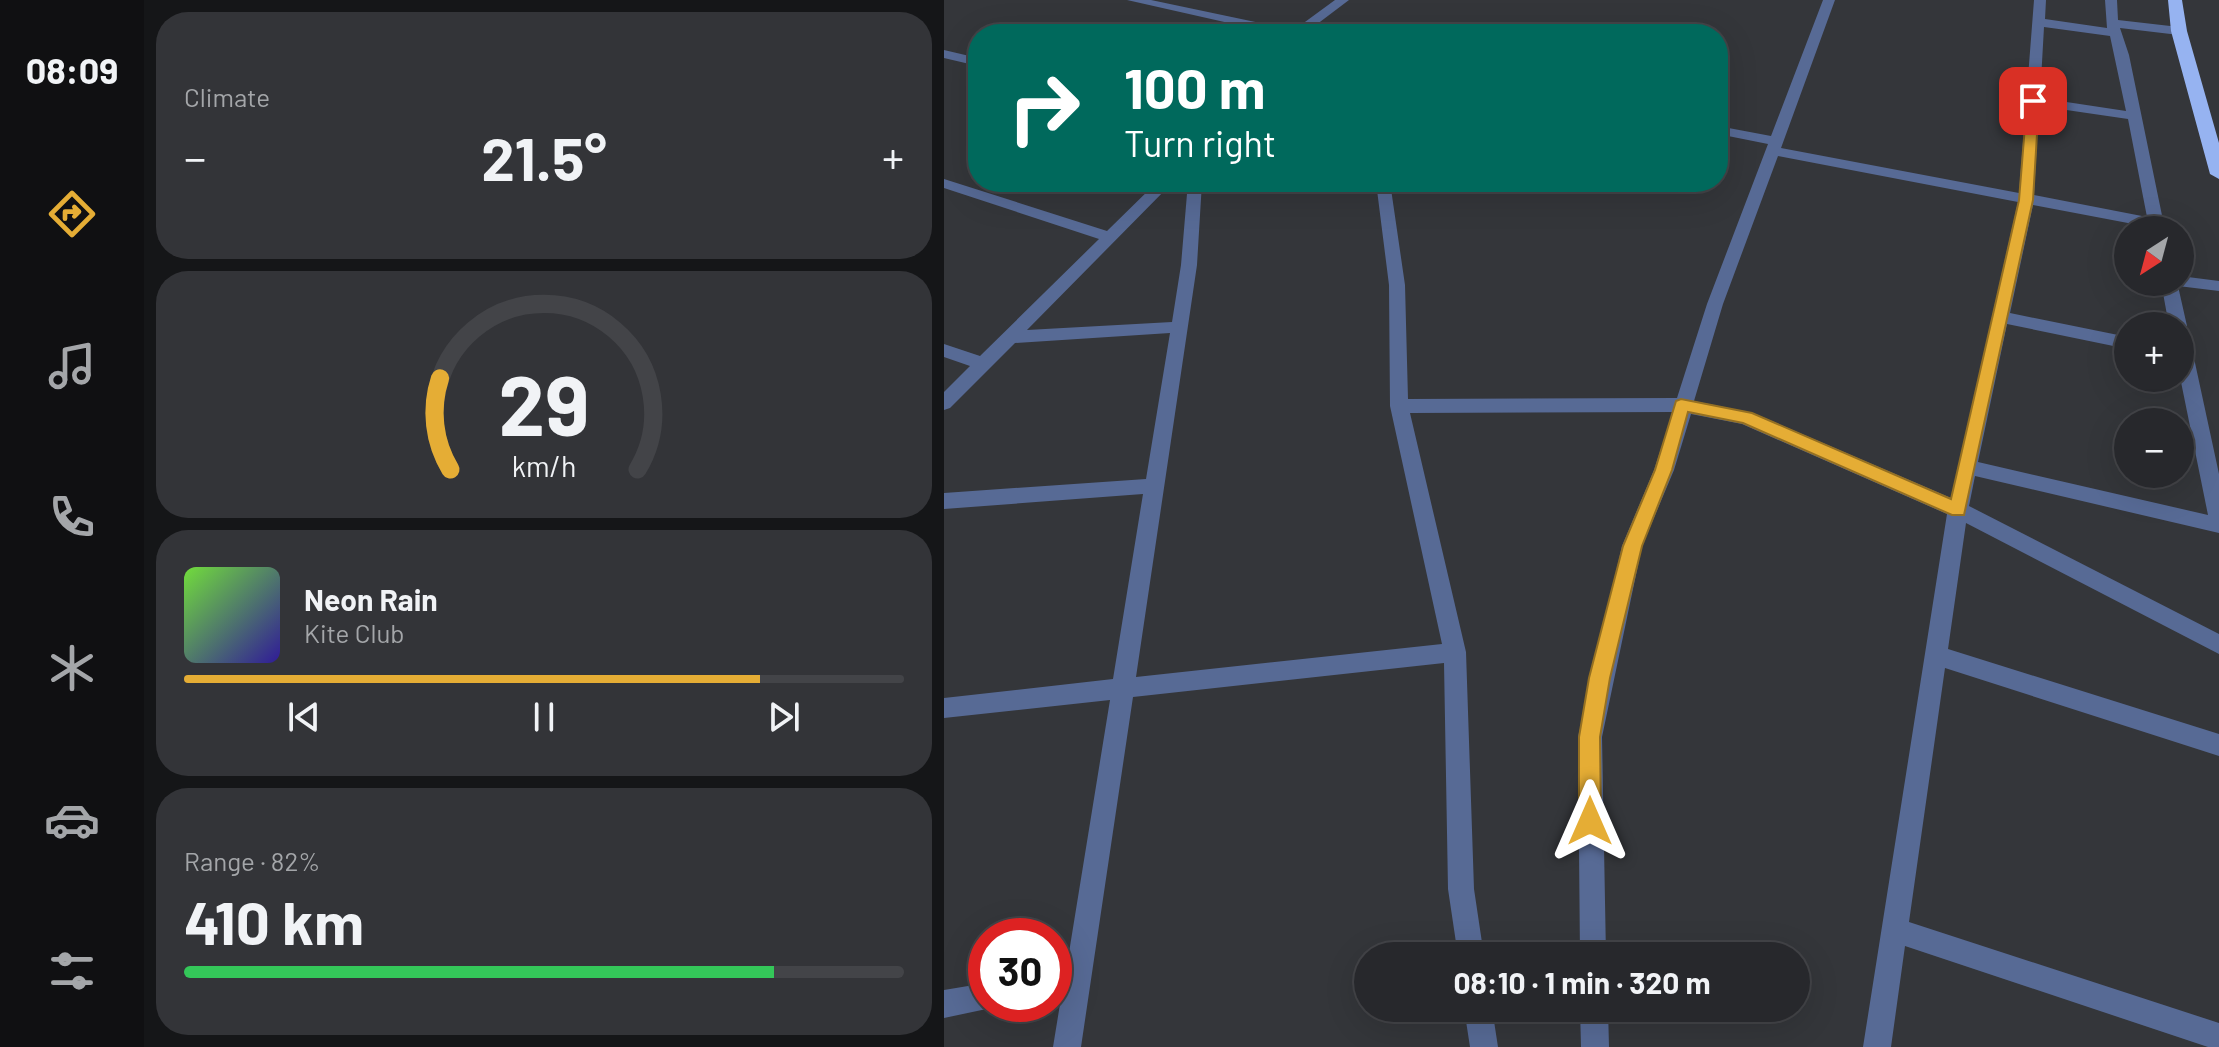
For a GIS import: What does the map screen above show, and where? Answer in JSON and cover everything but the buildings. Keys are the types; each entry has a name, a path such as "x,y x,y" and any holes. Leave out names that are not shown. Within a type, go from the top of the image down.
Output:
{"highway":[{"path":"2175,0 2179,31 2219,174"}],"street":[{"path":"1133,0 1248,24"},
{"path":"1310,24 1343,0"},
{"path":"1593,942 1590,737 1599,678 1632,546 1664,470 1681,405 1829,0"},
{"path":"1877,1047 1958,510 2026,200 2040,0"},
{"path":"2111,0 2113,28 2154,216"},
{"path":"2038,22 2179,31"},
{"path":"944,54 968,60"},
{"path":"2033,101 2134,116"},
{"path":"1728,133 1775,146 2114,218"},
{"path":"944,183 968,191"},
{"path":"971,192 1112,238"},
{"path":"944,403 1156,192"},
{"path":"1072,954 1124,690 1189,265 1194,192"},
{"path":"1384,192 1397,285 1399,406 1455,652 1461,889 1469,942"},
{"path":"2194,283 2219,286"},
{"path":"2000,317 2114,340"},
{"path":"1011,337 1179,327"},
{"path":"944,350 983,364"},
{"path":"1968,467 2219,522 2190,392"},
{"path":"1399,406 1681,405 1746,418 1958,510 2219,645"},
{"path":"944,501 1155,486"},
{"path":"944,708 1455,652"},
{"path":"1936,655 2219,745"},
{"path":"1895,930 2219,1037"},
{"path":"944,1004 968,1000"},
{"path":"1067,1022 1067,1047"},
{"path":"1480,1022 1484,1047"},
{"path":"1594,1022 1595,1047"}],"route":[{"path":"1590,821 1590,737 1599,678 1632,546 1664,470 1681,405 1746,418 1958,510 2026,200 2033,101"}]}
